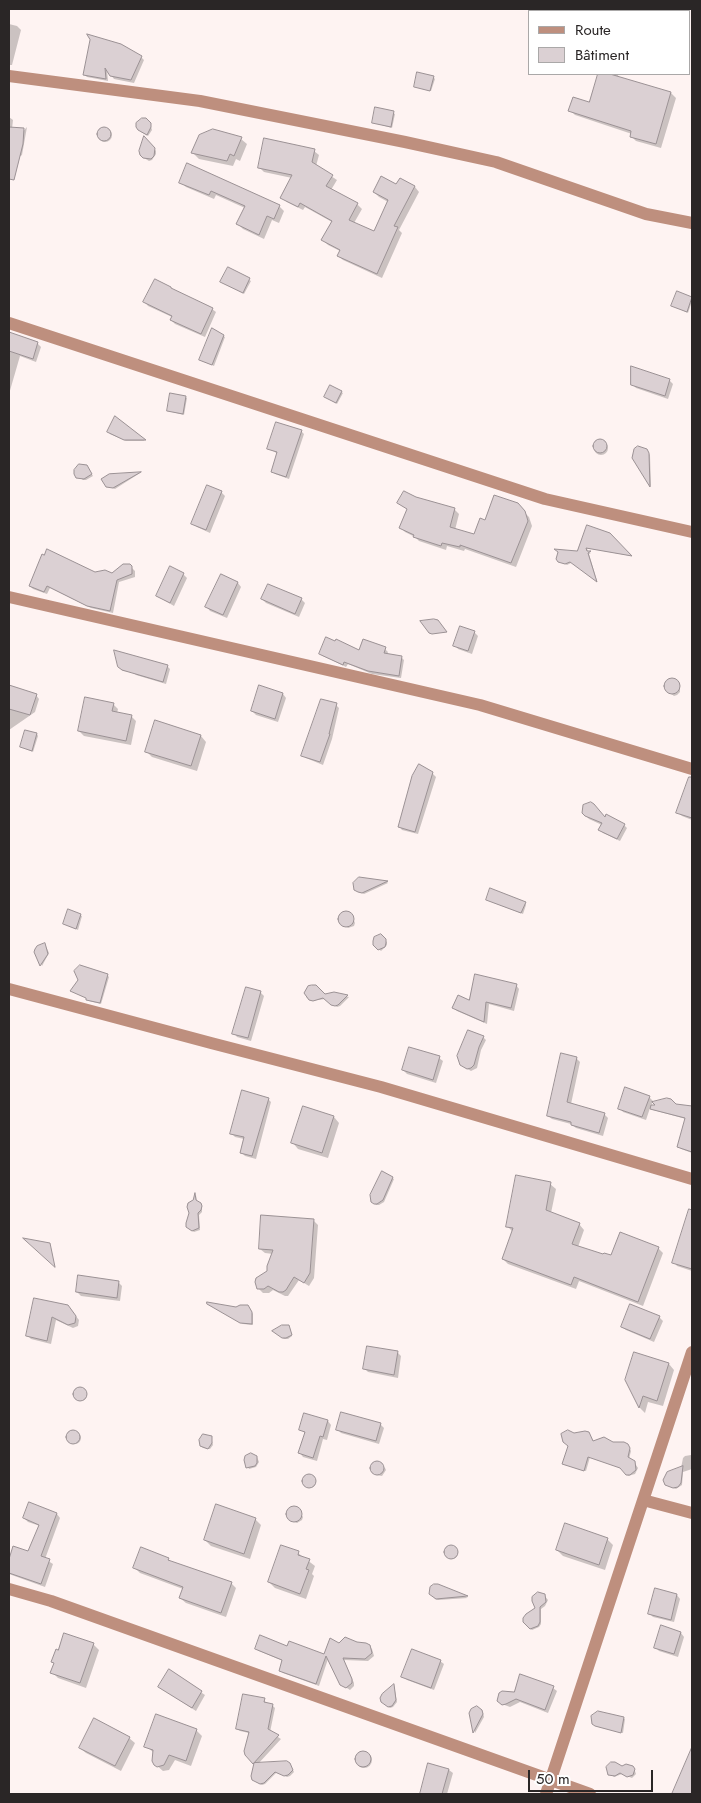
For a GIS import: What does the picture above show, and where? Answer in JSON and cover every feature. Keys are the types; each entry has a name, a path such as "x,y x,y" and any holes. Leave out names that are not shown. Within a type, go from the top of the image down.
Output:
{"street":[{"path":"9,76 200,101 405,142 496,162 646,214 692,223"},
{"path":"9,323 545,498 692,532"},
{"path":"9,596 480,705 692,769"},
{"path":"9,989 211,1044 381,1087 692,1179"},
{"path":"546,1794 692,1352"},
{"path":"643,1500 692,1513"},
{"path":"9,1589 51,1601 590,1794"}],"building":[{"path":"87,34 121,44 142,56 131,80 110,76 105,68 106,79 83,75 90,40"},
{"path":"417,72 434,76 430,91 414,87"},
{"path":"598,75 613,75 671,92 656,144 630,137 631,131 568,111 573,97 589,102"},
{"path":"375,107 394,111 391,127 372,123"},
{"path":"142,118 146,118 151,123 147,135 136,127 136,123"},
{"path":"9,127 24,128 23,144 14,180 9,179"},
{"path":"101,127 107,127 111,134 107,141 101,141 97,137 97,131"},
{"path":"213,129 242,137 234,156 230,154 227,161 191,153 199,135"},
{"path":"144,136 155,148 154,156 151,159 143,158 140,155 139,151"},
{"path":"264,138 315,149 312,162 333,175 326,186 358,203 349,220 374,231 388,200 373,192 381,176 396,184 400,178 415,186 394,226 398,227 377,274 337,256 340,250 321,240 332,221 300,203 298,207 280,198 292,175 258,168"},
{"path":"187,163 280,205 274,219 267,216 259,235 236,224 245,206 211,191 209,195 179,183"},
{"path":"228,267 250,278 243,293 220,282"},
{"path":"155,279 213,308 201,334 170,320 172,316 143,302"},
{"path":"677,291 692,297 687,312 671,306"},
{"path":"212,328 224,335 212,365 199,360"},
{"path":"9,332 38,342 33,359 9,351"},
{"path":"631,366 670,379 665,396 631,385"},
{"path":"330,385 342,391 336,403 324,397"},
{"path":"170,393 186,396 183,414 167,411"},
{"path":"115,416 146,440 124,440 107,432"},
{"path":"276,422 302,430 286,477 271,472 277,452 267,449"},
{"path":"597,439 603,439 607,446 603,453 597,453 593,449 593,443"},
{"path":"638,446 647,449 649,453 650,487 632,458 634,449"},
{"path":"79,464 87,465 92,474 84,479 76,478 74,470"},
{"path":"141,472 113,488 106,487 101,479 109,474"},
{"path":"207,485 222,491 206,530 191,524"},
{"path":"404,491 416,497 455,508 450,527 474,534 480,518 485,520 494,495 518,503 525,511 528,521 511,563 460,545 460,547 442,543 441,546 413,537 414,535 399,528 407,509 397,503"},
{"path":"587,525 610,533 632,556 586,548 587,551 591,551 588,553 597,582 570,562 565,564 558,562 556,559 558,552 554,549 577,551"},
{"path":"47,549 95,572 105,570 112,573 123,564 130,564 132,566 132,574 117,580 110,611 87,606 47,586 44,592 29,586 42,554 44,555"},
{"path":"170,566 184,573 170,603 156,596"},
{"path":"221,574 238,582 223,615 205,607"},
{"path":"268,584 302,598 295,614 261,599"},
{"path":"438,620 447,632 429,633 420,621"},
{"path":"460,626 475,631 468,651 453,646"},
{"path":"326,637 335,641 336,639 359,650 363,639 386,647 384,653 402,656 399,676 368,671 344,662 343,665 319,654"},
{"path":"114,650 168,665 163,682 122,670 118,667"},
{"path":"669,678 675,678 680,683 678,692 669,694 664,689 664,683"},
{"path":"9,685 37,694 30,715 9,709"},
{"path":"259,685 283,693 275,719 251,711"},
{"path":"85,697 114,703 112,711 132,715 126,741 78,731"},
{"path":"321,699 337,703 330,734 320,762 301,756"},
{"path":"155,720 201,735 191,766 145,752"},
{"path":"25,730 37,733 32,751 20,747"},
{"path":"419,764 433,772 415,832 398,827 412,776"},
{"path":"689,777 692,777 692,818 676,813"},
{"path":"591,802 605,817 606,814 625,824 617,839 598,830 602,823 582,813 583,805"},
{"path":"359,877 388,881 362,893 354,890 353,883"},
{"path":"490,888 526,902 521,913 486,900"},
{"path":"68,909 81,914 76,929 63,924"},
{"path":"346,911 354,919 346,927 338,919"},
{"path":"381,934 386,939 386,943 385,947 378,950 373,945 373,941 374,937"},
{"path":"45,943 48,954 40,966 34,952 37,946"},
{"path":"80,965 108,974 100,1003 86,1000 86,998 70,991 78,980 74,971"},
{"path":"475,974 517,984 511,1008 486,1002 484,1022 452,1008 458,995 469,1000"},
{"path":"316,985 325,994 334,992 348,995 335,1006 323,998 313,1001 309,1000 304,993 308,986"},
{"path":"246,987 261,991 248,1038 232,1034"},
{"path":"468,1030 484,1036 474,1065 467,1069 460,1065 457,1056"},
{"path":"409,1047 440,1056 433,1080 402,1070"},
{"path":"561,1053 577,1057 567,1102 605,1113 599,1133 571,1125 571,1122 547,1116"},
{"path":"625,1087 650,1096 642,1117 618,1109"},
{"path":"242,1090 269,1098 252,1156 240,1153 244,1137 230,1134"},
{"path":"667,1098 676,1104 692,1106 692,1152 677,1147 685,1118 650,1109 651,1105 655,1105 652,1102"},
{"path":"303,1106 334,1116 322,1153 291,1143"},
{"path":"382,1171 393,1177 383,1200 374,1204 371,1202 370,1195"},
{"path":"516,1175 551,1182 546,1210 580,1223 572,1244 611,1255 620,1232 659,1247 638,1302 574,1277 571,1285 502,1259 513,1228 506,1227"},
{"path":"195,1193 196,1200 202,1206 198,1213 199,1228 192,1231 186,1227 189,1213 187,1207 188,1203 193,1200"},
{"path":"689,1209 692,1210 692,1269 672,1263"},
{"path":"261,1215 314,1219 310,1273 304,1283 294,1277 283,1292 268,1286 264,1289 257,1289 256,1278 267,1271 273,1250 259,1249"},
{"path":"23,1238 50,1243 55,1267"},
{"path":"78,1275 119,1281 117,1298 76,1292"},
{"path":"34,1298 68,1305 76,1316 75,1323 68,1325 52,1317 47,1341 26,1336"},
{"path":"207,1302 236,1307 248,1305 252,1312 252,1324 240,1323 207,1304"},
{"path":"630,1304 660,1316 650,1339 621,1327"},
{"path":"282,1325 289,1325 292,1335 282,1338 272,1331"},
{"path":"367,1346 398,1351 394,1375 363,1369"},
{"path":"634,1352 669,1363 657,1401 643,1396 639,1408 625,1380"},
{"path":"80,1387 85,1389 87,1394 85,1399 80,1401 75,1399 73,1394 75,1389"},
{"path":"341,1412 381,1423 376,1441 336,1430"},
{"path":"304,1413 328,1420 323,1437 320,1436 313,1458 298,1453 305,1432 299,1430"},
{"path":"73,1430 78,1432 80,1437 78,1442 73,1444 68,1442 66,1437 68,1432"},
{"path":"568,1430 574,1433 589,1432 593,1441 604,1437 613,1442 628,1444 630,1448 628,1457 635,1461 636,1470 630,1475 626,1475 620,1468 588,1457 584,1471 562,1464 568,1446 563,1442 561,1434"},
{"path":"203,1434 212,1436 212,1443 208,1449 200,1446 199,1440"},
{"path":"251,1453 257,1456 257,1463 255,1466 246,1468 245,1456"},
{"path":"374,1461 380,1461 384,1468 380,1475 374,1475 370,1471 370,1465"},
{"path":"683,1466 681,1483 678,1487 673,1488 665,1485 663,1480 667,1472"},
{"path":"309,1474 314,1476 316,1481 314,1486 309,1488 304,1486 302,1481 304,1476"},
{"path":"29,1502 57,1513 41,1556 50,1559 41,1584 9,1573 9,1559 13,1546 28,1551 39,1525 23,1518"},
{"path":"216,1504 256,1518 244,1554 204,1540"},
{"path":"294,1506 302,1514 294,1522 286,1514"},
{"path":"565,1523 608,1538 599,1565 556,1550"},
{"path":"281,1545 299,1551 298,1555 310,1559 306,1569 309,1570 300,1594 268,1582"},
{"path":"451,1545 456,1547 458,1552 456,1557 451,1559 446,1557 444,1552 446,1547"},
{"path":"141,1547 169,1558 168,1560 232,1582 221,1613 179,1598 183,1587 133,1568"},
{"path":"434,1584 468,1596 436,1599 429,1594 430,1587"},
{"path":"655,1588 677,1594 671,1620 648,1614"},
{"path":"538,1592 545,1594 546,1602 540,1607 540,1622 538,1626 530,1629 523,1622 523,1618 535,1608 532,1597"},
{"path":"661,1625 681,1632 674,1654 654,1648"},
{"path":"64,1633 94,1643 80,1683 50,1673 54,1663 51,1662"},
{"path":"260,1635 287,1646 289,1641 324,1654 330,1638 339,1643 345,1637 370,1645 372,1653 365,1659 343,1658 352,1679 352,1683 346,1688 340,1685 326,1656 316,1684 279,1671 282,1660 255,1649"},
{"path":"412,1649 441,1660 431,1688 401,1677"},
{"path":"169,1669 202,1691 192,1708 158,1687"},
{"path":"520,1674 554,1686 545,1710 516,1699 502,1705 497,1701 499,1693 502,1691 514,1692"},
{"path":"394,1684 396,1700 392,1706 388,1707 381,1702 380,1698"},
{"path":"243,1694 265,1698 264,1702 273,1704 268,1729 279,1735 253,1764 244,1751 249,1732 236,1729"},
{"path":"477,1706 482,1710 483,1714 473,1733 469,1713 471,1709"},
{"path":"598,1711 624,1717 621,1733 592,1724 591,1716"},
{"path":"156,1714 197,1729 186,1761 169,1755 164,1765 157,1767 154,1765 152,1761 153,1750 144,1747"},
{"path":"94,1718 130,1737 115,1766 79,1748"},
{"path":"692,1747 692,1794 672,1794"},
{"path":"360,1751 366,1751 371,1756 369,1765 360,1767 355,1762 355,1756"},
{"path":"287,1761 293,1770 288,1775 284,1776 275,1772 264,1783 260,1784 252,1780 254,1763"},
{"path":"611,1762 622,1766 626,1764 633,1766 635,1769 633,1775 627,1777 620,1773 615,1776 608,1775 606,1767"},
{"path":"428,1763 449,1769 442,1794 420,1794"}]}
